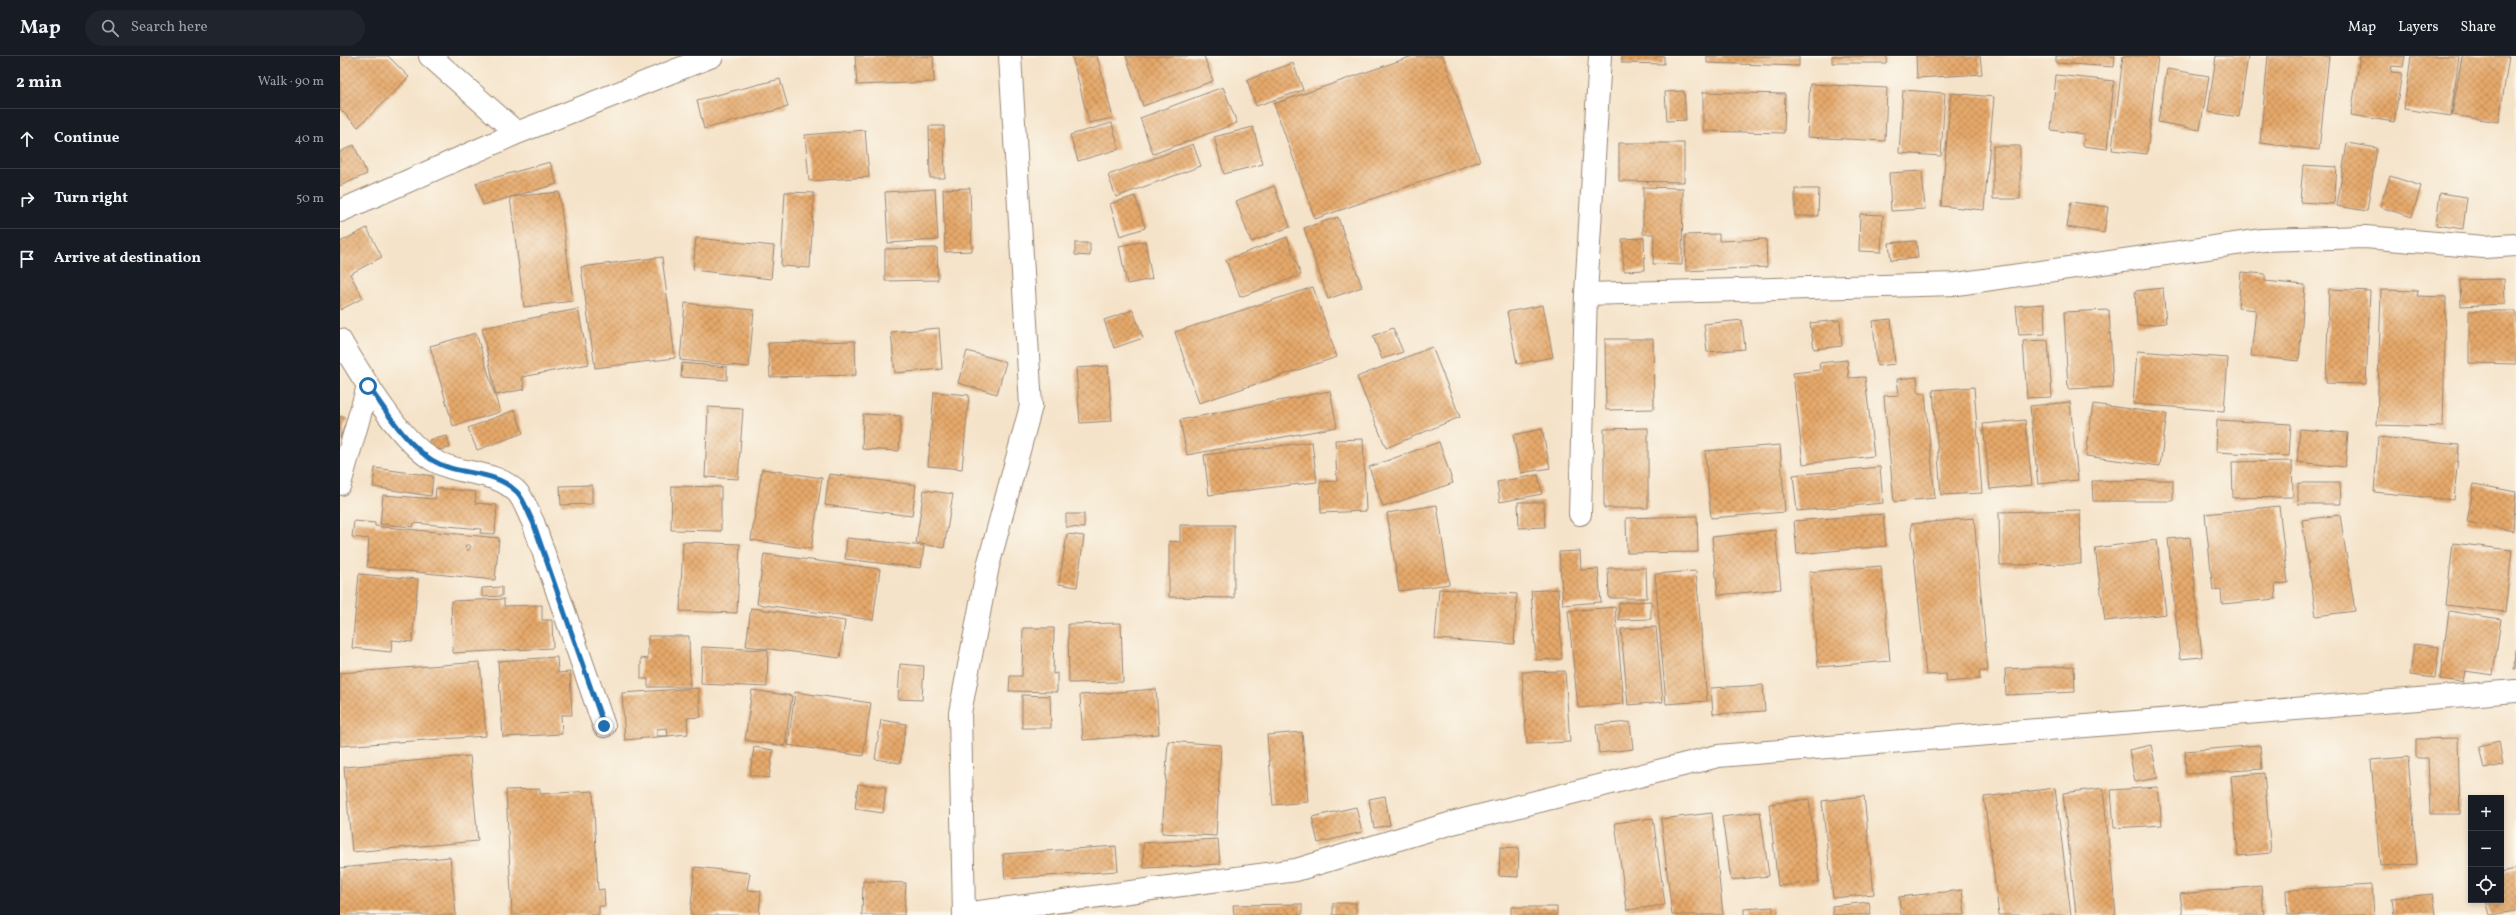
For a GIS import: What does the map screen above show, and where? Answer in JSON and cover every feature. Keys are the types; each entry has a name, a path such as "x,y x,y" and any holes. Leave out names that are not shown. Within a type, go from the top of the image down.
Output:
{"street":[{"path":"430,56 517,133"},
{"path":"340,211 517,133 712,56"},
{"path":"1010,56 1031,406 988,566 960,713 964,915 1296,870 1452,823 1718,756 2516,691"},
{"path":"1580,514 1586,294 1600,56"},
{"path":"1586,294 1957,284 2263,240 2365,236 2484,247 2516,245"},
{"path":"340,340 368,386 414,447 433,461 458,471 497,477 518,492 533,522 604,726"},
{"path":"340,484 368,386"}],"building":[{"path":"340,56 388,56 409,77 358,127 340,109"},
{"path":"855,56 933,56 934,82 857,85"},
{"path":"1072,56 1097,56 1113,118 1089,123"},
{"path":"1126,56 1204,56 1213,81 1143,106"},
{"path":"1413,56 1443,56 1480,161 1315,219 1274,104"},
{"path":"1622,56 1664,56 1664,64 1622,63"},
{"path":"1707,56 1799,56 1799,66 1707,63"},
{"path":"1832,56 1887,56 1886,63 1832,63"},
{"path":"1916,56 1980,56 1982,74 1917,78"},
{"path":"2056,56 2115,56 2114,67 2056,63"},
{"path":"2123,56 2158,56 2147,154 2112,150"},
{"path":"2216,56 2248,56 2239,117 2208,112"},
{"path":"2268,56 2329,56 2319,150 2260,143"},
{"path":"2360,56 2405,56 2403,67 2392,66 2391,72 2402,73 2394,122 2351,115"},
{"path":"2411,56 2459,56 2451,116 2404,109"},
{"path":"2462,56 2509,56 2499,122 2452,115"},
{"path":"1293,63 1303,90 1256,106 1247,80"},
{"path":"2167,69 2209,76 2200,130 2158,122"},
{"path":"2056,75 2114,81 2107,149 2083,146 2084,134 2051,130"},
{"path":"780,79 788,107 704,129 697,100"},
{"path":"1810,84 1887,88 1885,141 1807,137"},
{"path":"1223,87 1237,123 1153,154 1140,118"},
{"path":"1903,90 1945,93 1941,156 1899,153"},
{"path":"1684,91 1686,120 1667,121 1665,92"},
{"path":"1703,92 1785,94 1784,133 1703,131"},
{"path":"1951,93 1994,97 1984,210 1941,206"},
{"path":"1112,123 1119,149 1078,161 1070,135"},
{"path":"929,126 944,126 945,178 930,178"},
{"path":"1253,127 1263,164 1224,174 1214,137"},
{"path":"865,130 869,177 809,181 805,135"},
{"path":"1619,143 1684,143 1684,182 1619,181"},
{"path":"2347,143 2377,148 2367,211 2337,206"},
{"path":"1193,144 1201,166 1116,197 1108,175"},
{"path":"354,145 367,174 340,186 340,152"},
{"path":"1993,146 2020,146 2020,199 1993,199"},
{"path":"550,162 557,184 483,205 476,183"},
{"path":"2303,165 2337,167 2334,204 2300,202"},
{"path":"1922,171 1925,209 1891,211 1889,173"},
{"path":"2390,176 2421,186 2412,217 2380,207"},
{"path":"1274,186 1290,227 1251,242 1236,201"},
{"path":"1643,187 1683,188 1682,265 1653,264 1654,234 1643,234"},
{"path":"970,188 972,251 945,252 943,189"},
{"path":"935,189 938,240 888,243 885,192"},
{"path":"1795,189 1819,189 1818,216 1795,216"},
{"path":"559,192 573,301 524,307 510,197"},
{"path":"785,192 814,193 810,268 781,266"},
{"path":"2440,193 2467,197 2463,229 2436,225"},
{"path":"1135,196 1145,228 1120,236 1110,204"},
{"path":"2071,202 2108,207 2104,233 2067,227"},
{"path":"1860,214 1883,215 1881,252 1859,251"},
{"path":"1338,217 1362,287 1328,299 1304,228"},
{"path":"367,228 382,257 350,274 363,298 340,310 340,242"},
{"path":"1719,234 1719,241 1766,239 1767,267 1686,271 1685,235"},
{"path":"1287,237 1301,275 1240,297 1226,260"},
{"path":"696,238 774,246 771,279 693,270"},
{"path":"1644,238 1645,270 1624,271 1622,239"},
{"path":"1145,241 1152,279 1127,284 1119,246"},
{"path":"1916,241 1918,258 1891,260 1889,243"},
{"path":"1075,243 1090,243 1090,256 1075,255"},
{"path":"937,248 938,280 885,281 885,249"},
{"path":"662,257 675,358 595,368 581,267"},
{"path":"2241,272 2265,274 2265,281 2305,285 2299,361 2251,356 2256,310 2238,308"},
{"path":"2504,279 2505,304 2461,306 2460,280"},
{"path":"1313,287 1337,357 1199,403 1175,332"},
{"path":"2163,288 2166,323 2137,326 2135,291"},
{"path":"2329,289 2370,291 2366,384 2326,383"},
{"path":"2381,290 2418,291 2417,296 2446,297 2443,427 2377,425"},
{"path":"685,303 754,310 749,367 680,360"},
{"path":"2044,304 2045,334 2019,335 2016,306"},
{"path":"1543,305 1553,357 1517,364 1507,312"},
{"path":"578,309 589,364 522,377 525,389 496,395 482,328"},
{"path":"1133,310 1143,338 1114,348 1104,320"},
{"path":"2109,310 2113,387 2068,389 2064,312"},
{"path":"2469,311 2516,311 2516,364 2469,363"},
{"path":"1891,319 1895,364 1877,366 1873,321"},
{"path":"1742,320 1745,349 1707,352 1704,324"},
{"path":"1840,320 1842,346 1814,349 1810,323"},
{"path":"939,328 942,369 895,373 891,332"},
{"path":"1393,328 1403,352 1382,359 1373,336"},
{"path":"476,333 500,412 453,426 430,346"},
{"path":"1605,339 1653,339 1654,409 1606,410"},
{"path":"2048,340 2052,397 2027,398 2023,341"},
{"path":"855,341 856,375 770,377 768,343"},
{"path":"1432,347 1460,417 1386,448 1357,377"},
{"path":"967,351 1006,362 997,394 958,383"},
{"path":"2137,351 2228,358 2224,411 2133,404"},
{"path":"1847,360 1849,378 1865,377 1874,456 1803,464 1793,373 1820,370 1819,363"},
{"path":"682,363 727,367 727,380 681,377"},
{"path":"1108,366 1112,421 1080,423 1076,368"},
{"path":"1917,377 1918,393 1925,393 1935,498 1894,502 1884,396 1899,395 1897,379"},
{"path":"1974,387 1982,493 1941,495 1933,390"},
{"path":"1330,391 1337,427 1187,455 1180,420"},
{"path":"934,392 969,395 962,469 928,466"},
{"path":"2070,402 2078,480 2038,484 2030,406"},
{"path":"2093,404 2167,414 2160,466 2086,456"},
{"path":"708,407 743,409 738,479 705,477"},
{"path":"515,410 523,433 477,450 468,428"},
{"path":"863,414 901,416 899,451 862,449"},
{"path":"340,416 347,419 340,438"},
{"path":"2025,420 2032,485 1990,489 1983,424"},
{"path":"2217,420 2291,424 2289,456 2216,452"},
{"path":"1648,428 1648,508 1604,508 1604,429"},
{"path":"1542,429 1550,468 1521,473 1513,435"},
{"path":"2300,429 2348,433 2345,467 2297,462"},
{"path":"447,436 450,448 431,451 429,440"},
{"path":"2378,437 2459,445 2454,500 2374,492"},
{"path":"1363,439 1366,511 1321,513 1320,482 1337,481 1335,440"},
{"path":"1312,442 1317,482 1209,495 1204,455"},
{"path":"1439,442 1453,483 1383,507 1369,467"},
{"path":"1780,445 1785,512 1711,518 1705,451"},
{"path":"2292,461 2293,497 2233,498 2232,462"},
{"path":"1880,467 1883,503 1797,511 1793,475"},
{"path":"375,468 433,476 431,496 373,487"},
{"path":"762,469 822,478 811,549 751,540"},
{"path":"829,474 916,485 912,516 825,505"},
{"path":"1538,475 1542,494 1500,502 1497,482"},
{"path":"2173,480 2173,501 2093,501 2092,481"},
{"path":"2298,483 2340,483 2341,504 2298,504"},
{"path":"2474,484 2516,492 2513,531 2467,522"},
{"path":"592,485 592,504 561,505 560,486"},
{"path":"672,486 721,487 721,531 671,530"},
{"path":"436,488 476,492 475,503 497,505 495,534 480,533 481,529 414,523 413,527 380,524 383,495 435,499"},
{"path":"924,490 953,494 944,548 916,543"},
{"path":"1518,502 1544,502 1545,527 1519,528"},
{"path":"1437,505 1449,584 1399,591 1387,513"},
{"path":"2279,506 2288,583 2275,584 2276,599 2222,604 2221,589 2213,590 2205,514"},
{"path":"2080,510 2081,564 2000,565 1999,512"},
{"path":"1066,514 1084,514 1084,528 1066,527"},
{"path":"1883,514 1886,546 1797,554 1794,521"},
{"path":"2340,515 2355,611 2316,616 2302,520"},
{"path":"1697,516 1698,552 1627,553 1626,518"},
{"path":"1974,518 1988,671 1979,671 1980,679 1947,682 1946,674 1926,675 1911,524"},
{"path":"354,521 375,523 375,526 499,538 495,580 367,567 369,539 352,537","holes":["468,544 471,546 468,551 465,546"]},
{"path":"1180,525 1234,525 1234,598 1169,597 1169,541 1180,542"},
{"path":"1775,530 1781,589 1718,595 1712,537"},
{"path":"1067,534 1084,536 1077,587 1059,584"},
{"path":"2190,537 2202,657 2180,659 2168,539"},
{"path":"847,538 924,546 921,568 845,559"},
{"path":"2157,540 2166,614 2105,621 2095,548"},
{"path":"683,542 740,544 737,613 680,611"},
{"path":"2453,543 2512,550 2505,612 2446,605"},
{"path":"1580,551 1581,570 1598,569 1601,602 1563,605 1559,552"},
{"path":"764,554 880,569 873,620 757,604"},
{"path":"1881,566 1890,661 1818,667 1809,572"},
{"path":"1608,568 1646,568 1647,598 1609,598"},
{"path":"1696,571 1707,701 1666,704 1655,574"},
{"path":"359,574 418,579 412,642 392,640 391,652 352,648"},
{"path":"502,587 502,596 482,597 482,588"},
{"path":"1439,589 1517,594 1514,644 1435,639"},
{"path":"1558,589 1562,659 1536,660 1531,591"},
{"path":"504,599 504,606 542,605 542,620 552,620 553,648 453,653 451,601"},
{"path":"1651,601 1651,619 1619,620 1619,603"},
{"path":"1615,607 1624,704 1578,708 1568,611"},
{"path":"751,608 845,621 840,658 746,646"},
{"path":"2449,611 2501,619 2493,675 2465,671 2463,682 2440,679"},
{"path":"1121,623 1123,682 1069,683 1068,624"},
{"path":"1656,627 1663,702 1628,705 1621,629"},
{"path":"1023,628 1054,628 1053,674 1057,673 1057,692 1009,691 1010,676 1022,676"},
{"path":"648,636 689,636 690,687 648,687 648,679 641,679 641,658 648,659"},
{"path":"2414,644 2439,647 2435,678 2410,675"},
{"path":"702,647 768,650 767,687 701,684"},
{"path":"2516,651 2516,670 2514,669"},
{"path":"557,657 558,673 570,672 572,715 561,715 562,734 503,737 498,661"},
{"path":"480,662 486,736 340,746 340,673"},
{"path":"900,664 924,666 922,700 898,699"},
{"path":"2074,666 2075,692 2006,695 2005,669"},
{"path":"1565,671 1570,742 1527,744 1522,672"},
{"path":"1763,685 1765,711 1713,714 1711,688"},
{"path":"698,688 701,717 687,718 688,734 668,736 667,728 657,729 657,736 667,736 625,740 622,693"},
{"path":"1156,689 1159,734 1083,740 1080,695"},
{"path":"752,690 792,696 785,746 745,740"},
{"path":"795,692 871,703 863,756 788,745"},
{"path":"1022,695 1050,696 1051,728 1022,728"},
{"path":"881,720 906,724 900,763 875,759"},
{"path":"1630,722 1633,749 1599,753 1596,725"},
{"path":"1302,732 1308,802 1273,805 1267,735"},
{"path":"2458,738 2460,814 2430,814 2428,758 2416,758 2416,739"},
{"path":"1168,741 1221,745 1216,836 1162,833"},
{"path":"2499,741 2503,765 2484,769 2479,746"},
{"path":"2151,745 2158,778 2135,782 2129,750"},
{"path":"2260,745 2262,769 2186,774 2185,751"},
{"path":"754,747 773,750 769,778 750,775"},
{"path":"470,756 478,841 352,852 344,767"},
{"path":"2408,757 2417,864 2380,866 2371,760"},
{"path":"2264,773 2271,853 2238,856 2231,776"},
{"path":"858,784 886,787 883,813 855,809"},
{"path":"2158,787 2162,825 2114,828 2111,790"},
{"path":"2055,788 2071,915 1999,915 1984,797"},
{"path":"2103,788 2116,915 2076,915 2063,793"},
{"path":"540,789 540,794 593,791 598,890 604,889 605,906 599,906 599,915 512,915 506,790"},
{"path":"1385,796 1390,825 1374,828 1369,799"},
{"path":"1864,796 1874,894 1833,898 1822,801"},
{"path":"1809,799 1819,882 1778,886 1769,804"},
{"path":"1356,807 1362,832 1318,843 1312,817"},
{"path":"1760,812 1769,876 1731,880 1722,817"},
{"path":"1712,813 1723,915 1672,915 1661,819"},
{"path":"1653,818 1665,905 1627,910 1615,823"},
{"path":"1218,839 1220,864 1144,868 1143,843"},
{"path":"1116,846 1118,871 1005,879 1003,854"},
{"path":"1500,847 1519,848 1518,877 1499,876"},
{"path":"450,857 456,915 340,915 340,868"},
{"path":"695,867 750,873 747,890 761,891 759,915 690,915"},
{"path":"2516,869 2516,911 2490,915 2487,903 2504,903 2504,871"},
{"path":"863,881 906,883 904,915 862,915"},
{"path":"2372,885 2374,915 2287,915 2286,890"},
{"path":"2261,886 2264,915 2183,915 2180,894"},
{"path":"1962,890 1965,915 1901,915 1899,897"},
{"path":"2433,894 2436,915 2394,915 2392,898"},
{"path":"1869,902 1871,915 1833,915 1832,906"},
{"path":"1333,903 1356,903 1356,915 1333,915"},
{"path":"1302,904 1302,915 1234,915 1233,905"},
{"path":"1511,907 1557,907 1557,915 1511,915"},
{"path":"1773,907 1773,915 1744,915 1744,909"}],"route":[{"path":"368,386 414,447 433,461 458,471 497,477 518,492 533,522 604,726"}]}
